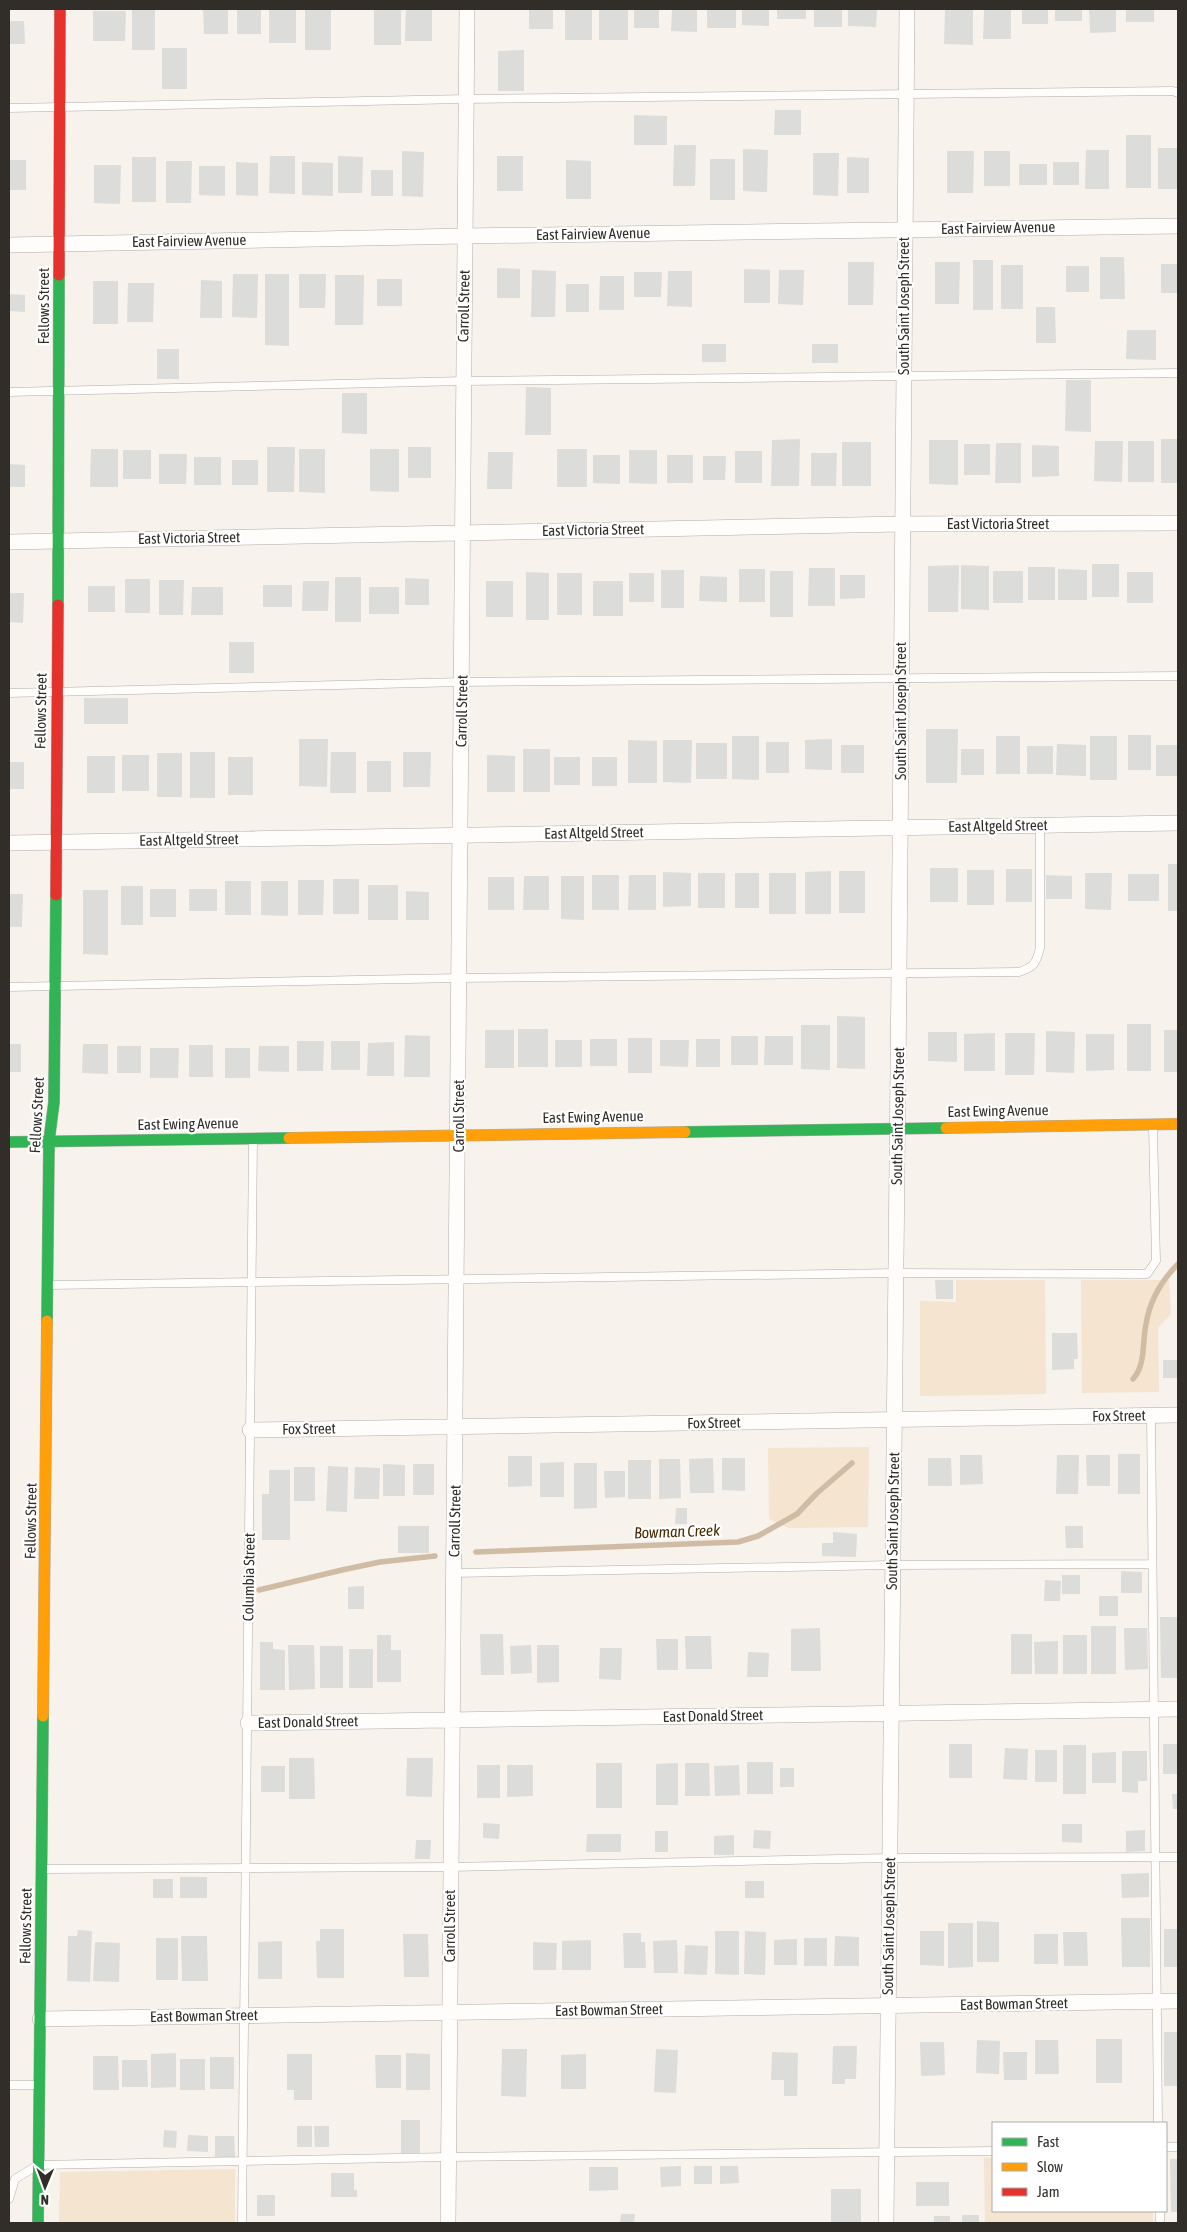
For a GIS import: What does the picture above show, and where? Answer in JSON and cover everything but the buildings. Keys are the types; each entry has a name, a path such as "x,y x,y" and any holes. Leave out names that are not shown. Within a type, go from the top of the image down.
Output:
{"street":[{"name":"Fellows Street","path":"38,2223 49,1141 54,1102 56,693 59,540 60,9"},
{"name":"Carroll Street","path":"448,2223 463,682 467,9"},
{"name":"South Saint Joseph Street","path":"886,2223 900,974 907,9"},
{"name":"East Fairview Avenue","path":"9,245 465,236 1178,226"},
{"name":"East Victoria Street","path":"9,542 902,524 1178,523"},
{"name":"East Altgeld Street","path":"9,843 1178,823"},
{"name":"East Ewing Avenue","path":"9,1142 1178,1124"},
{"name":"Fox Street","path":"250,1430 456,1428 1178,1414"},
{"name":"East Donald Street","path":"248,1723 1178,1709"},
{"name":"East Bowman Street","path":"40,2019 1178,2001"}],"lane":[{"path":"9,108 466,99 905,96 1173,91 1178,93"},
{"path":"9,392 464,381 1178,373"},
{"path":"9,693 463,682 1178,676"},
{"path":"9,987 459,978 1019,972 1032,968 1038,959 1040,948 1040,825"},
{"path":"49,1285 896,1273 1147,1274 1156,1261 1152,1125"},
{"name":"Columbia Street","path":"242,2223 246,2016 253,1138"},
{"path":"1151,1415 1158,2122"},
{"path":"454,1573 893,1565 1152,1564"},
{"path":"42,1869 450,1867 890,1858 1178,1857"},
{"path":"9,2085 38,2085"},
{"path":"9,2198 16,2179 38,2165 448,2157 992,2151"}],"shaded area":[{"path":"956,1280 1045,1280 1046,1394 920,1396 920,1301 956,1302"},
{"path":"1081,1280 1169,1280 1171,1314 1158,1328 1159,1392 1082,1393"},
{"path":"869,1447 868,1527 789,1528 769,1519 768,1448"},
{"path":"984,2158 992,2158 992,2212 1153,2212 1153,2223 985,2223"},
{"path":"235,2169 235,2223 59,2223 60,2172"}],"waterway":[{"name":"Bowman Creek","path":"1133,1379 1142,1360 1146,1324 1153,1299 1161,1284 1178,1264"},
{"name":"Bowman Creek","path":"476,1552 738,1542 758,1536 797,1514 816,1494 852,1463"},
{"name":"Bowman Creek","path":"259,1590 380,1562 435,1556"}],"traffic: fast":[{"path":"58,605 59,275"},
{"path":"47,1321 49,1141 54,1102 56,895"},
{"path":"685,1132 946,1128"},
{"path":"9,1142 289,1138"},
{"path":"38,2223 43,1716"}],"traffic: slow":[{"path":"946,1128 1178,1124"},
{"path":"289,1138 685,1132"},
{"path":"43,1716 47,1321"}],"traffic: jam":[{"path":"59,275 60,9"},
{"path":"56,895 58,605"}]}
